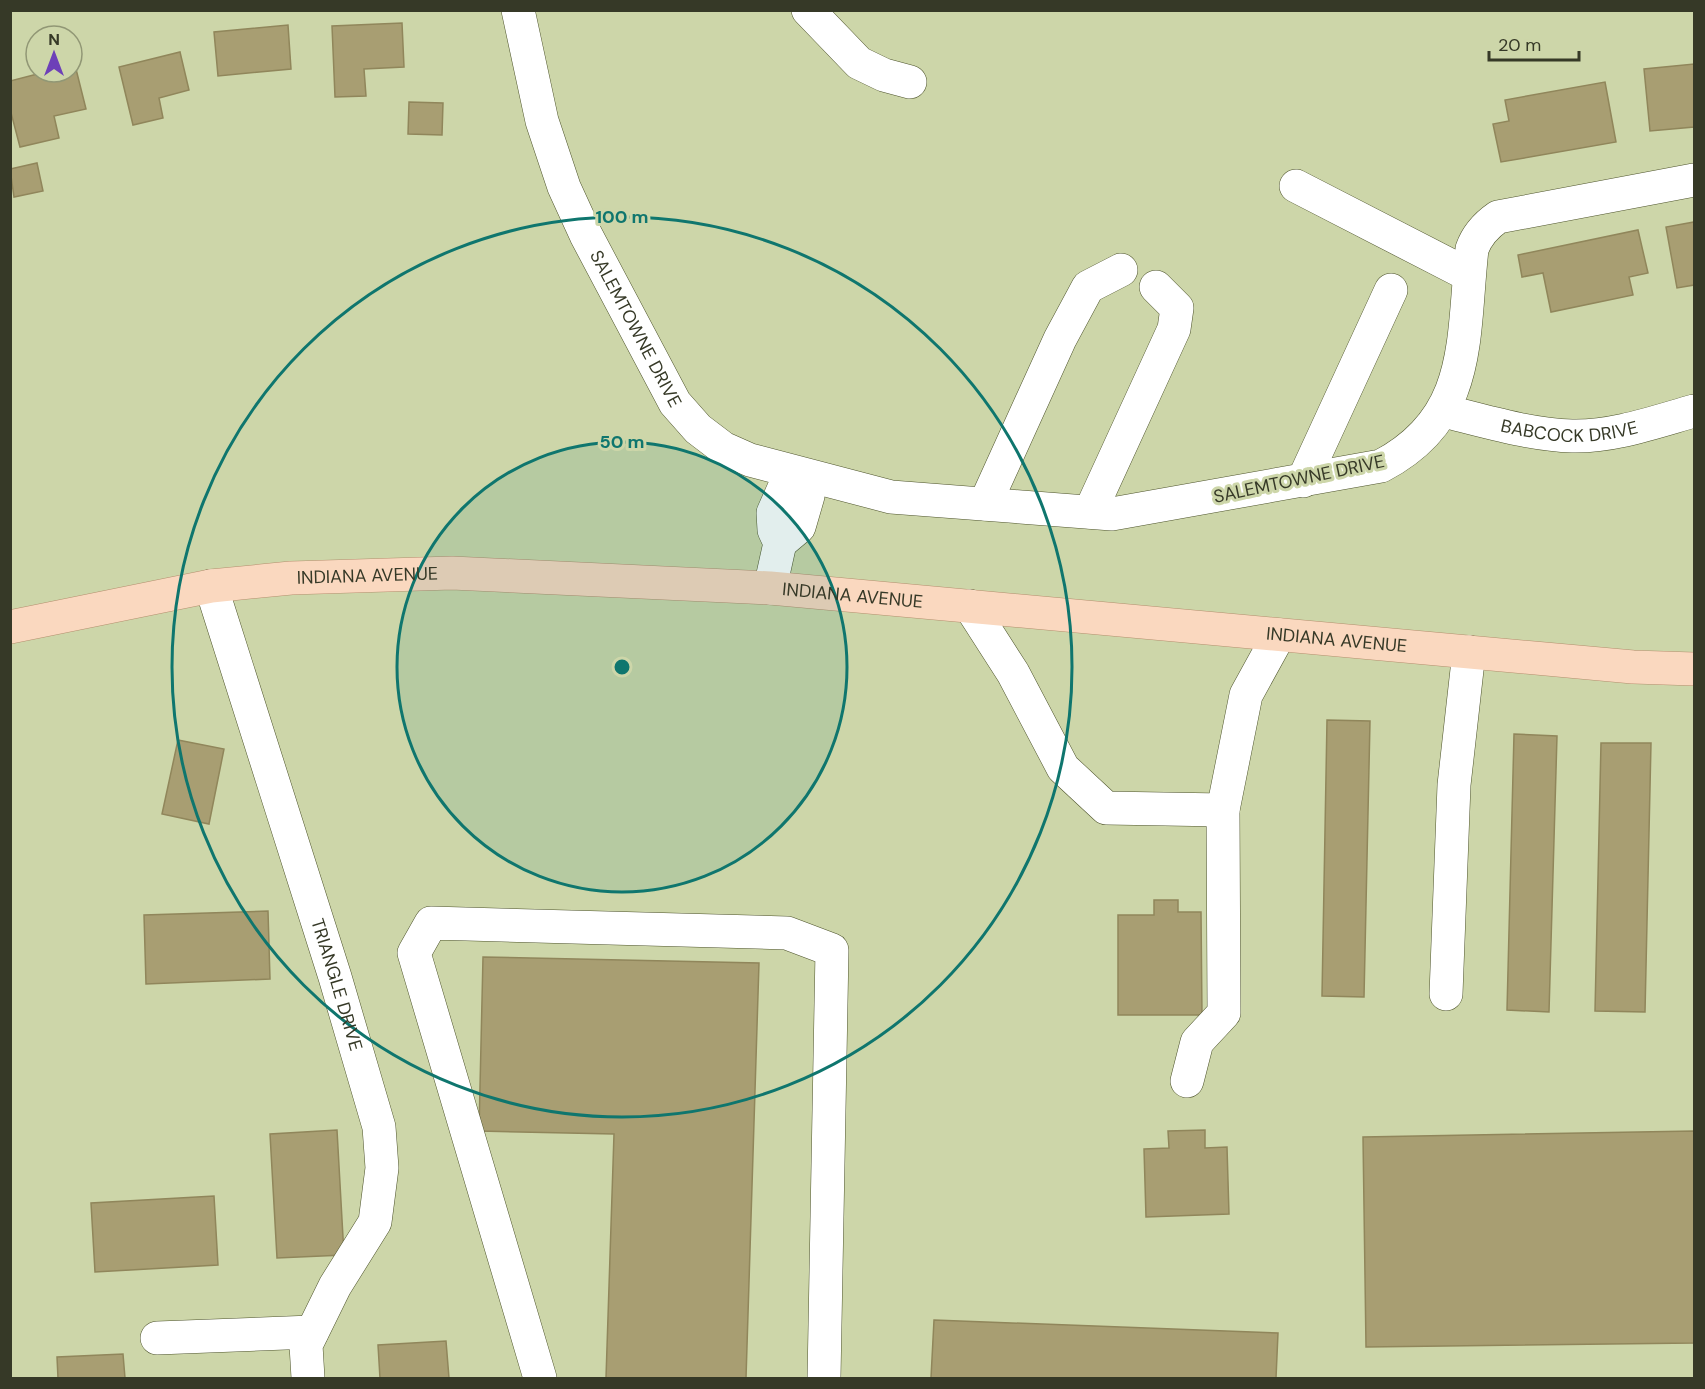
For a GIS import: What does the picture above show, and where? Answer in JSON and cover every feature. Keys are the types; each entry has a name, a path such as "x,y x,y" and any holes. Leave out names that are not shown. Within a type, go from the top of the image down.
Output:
{"main road":[{"name":"INDIANA AVENUE","path":"10,627 211,586 291,578 452,573 770,588 1633,667 1695,669"}],"street":[{"name":"SALEMTOWNE DRIVE","path":"518,10 542,121 564,187 586,235 675,403 698,429 723,448 750,460 801,480 891,497 1112,514 1381,466 1405,454 1425,436 1444,411 1456,382 1472,249 1476,237 1486,225 1498,218 1695,180"},
{"path":"808,10 859,63 885,75 910,81"},
{"path":"1296,186 1469,275"},
{"path":"985,504 1060,339 1088,287 1121,270"},
{"path":"1090,512 1174,329 1177,308 1156,287"},
{"path":"1303,481 1391,290"},
{"name":"BABCOCK DRIVE","path":"1444,411 1497,424 1572,436 1634,428 1695,411"},
{"path":"770,588 780,543 774,530 773,513 784,488 801,480"},
{"name":"TRIANGLE DRIVE","path":"211,586 341,996 379,1127 382,1168 375,1222 335,1286 306,1345 308,1378"},
{"path":"970,606 1013,673 1063,768 1106,808 1222,810"},
{"path":"1187,1081 1197,1042 1224,1013 1222,810 1246,695 1279,635"},
{"path":"1446,994 1454,785 1469,652"},
{"path":"540,1378 414,953 431,923 787,933 832,950 824,1378"},
{"path":"157,1338 312,1332"}],"building":[{"path":"402,23 404,67 364,69 366,96 335,97 332,26"},
{"path":"288,25 291,69 218,76 214,32"},
{"path":"180,52 189,90 159,98 163,118 133,125 119,67"},
{"path":"1694,64 1694,127 1650,131 1644,69"},
{"path":"24,77 24,84 80,84 86,109 54,116 59,138 20,147 10,109 10,81"},
{"path":"1605,82 1616,142 1501,162 1493,124 1509,121 1505,100"},
{"path":"409,102 443,103 442,135 408,134"},
{"path":"37,163 43,191 14,197 10,169"},
{"path":"1694,222 1694,285 1677,288 1666,227"},
{"path":"1638,230 1648,273 1629,277 1633,295 1551,312 1543,273 1522,277 1518,255"},
{"path":"1327,720 1370,721 1364,997 1322,996"},
{"path":"1514,734 1557,736 1549,1012 1507,1010"},
{"path":"178,740 224,749 209,824 162,814"},
{"path":"1601,743 1651,743 1645,1012 1595,1011"},
{"path":"1154,900 1178,900 1178,912 1201,912 1202,1015 1118,1015 1118,915 1154,915"},
{"path":"268,911 270,979 146,984 144,915"},
{"path":"483,957 759,963 746,1378 606,1378 614,1134 479,1131"},
{"path":"337,1130 344,1255 277,1258 270,1134"},
{"path":"1205,1130 1205,1148 1227,1147 1229,1214 1146,1217 1144,1149 1169,1148 1168,1131"},
{"path":"1694,1131 1694,1343 1366,1347 1363,1137"},
{"path":"214,1196 218,1265 95,1272 91,1203"},
{"path":"934,1320 1278,1333 1276,1378 931,1378"},
{"path":"446,1341 449,1378 380,1378 378,1345"},
{"path":"123,1354 125,1378 58,1378 57,1357"}]}
